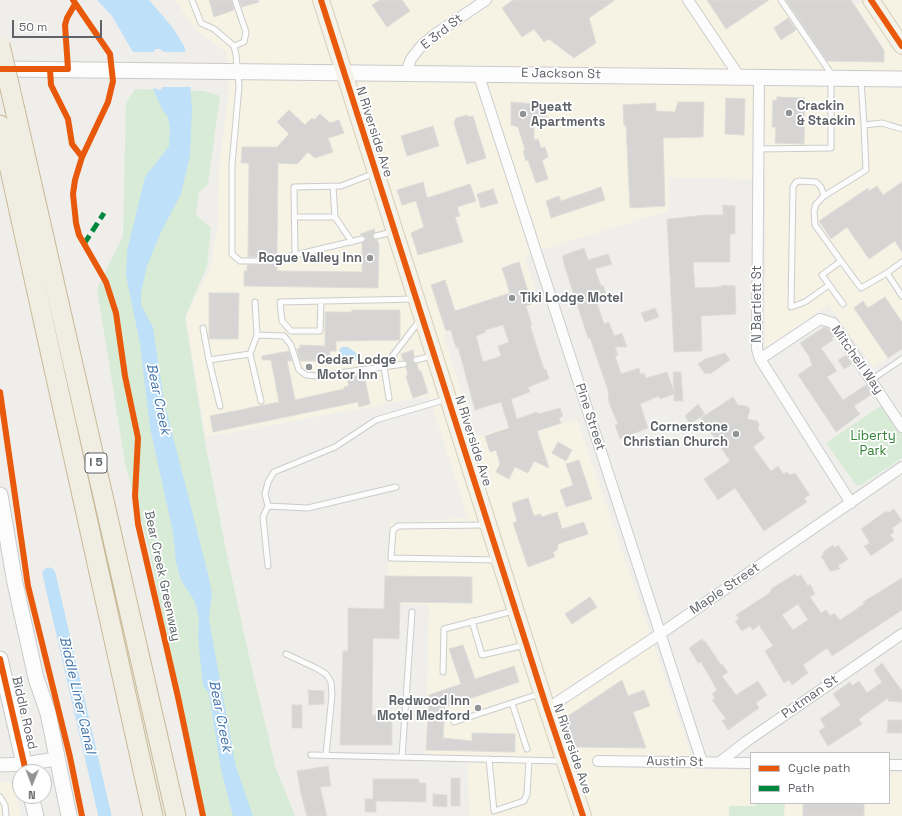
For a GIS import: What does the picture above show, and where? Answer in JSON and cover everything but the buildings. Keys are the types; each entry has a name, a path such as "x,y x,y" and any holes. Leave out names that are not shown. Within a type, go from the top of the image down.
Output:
{"highway":[{"name":"I 5","path":"0,45 176,816"},
{"name":"I 5","path":"0,125 153,816"}],"main road":[{"name":"N Riverside Ave","path":"320,0 547,709 583,816"},
{"path":"871,0 902,46"},
{"name":"E Jackson St","path":"0,69 406,72 902,79"},
{"name":"Biddle Road","path":"0,495 15,584 36,678 41,716 50,760 65,816"},
{"name":"Biddle Road","path":"0,658 24,764"},
{"name":"Biddle Road","path":"36,678 48,713 70,816"},
{"path":"33,804 36,816"}],"street":[{"name":"E 3rd St","path":"406,72 411,59 422,45 434,35 486,0"},
{"path":"688,0 740,76"},
{"name":"Pine Street","path":"478,73 702,762"},
{"name":"N Bartlett St","path":"759,77 756,339 760,359 851,503"},
{"name":"Mitchell Way","path":"760,359 820,319 833,323 902,427"},
{"name":"Maple Street","path":"547,709 660,634 902,467"},
{"name":"Putman St","path":"720,762 747,740 902,634"},
{"path":"38,764 50,760"},
{"name":"Austin St","path":"598,761 750,763"},
{"path":"890,764 902,765"},
{"path":"0,765 12,766"}],"lane":[{"path":"192,0 201,23 214,29 234,46 238,71 239,86 232,165 232,254 240,261 259,262 362,239"},
{"path":"234,46 244,42 246,32 235,0"},
{"path":"758,149 831,148 832,78 781,0"},
{"path":"861,78 866,170 824,196 816,204 814,211 815,225 861,288 887,273 902,262"},
{"path":"864,125 882,123 902,128"},
{"path":"295,255 294,187 341,186 376,173"},
{"path":"824,196 821,187 816,182 800,181 796,182 793,187 790,307 805,302 829,285"},
{"path":"333,186 335,217 352,242"},
{"path":"294,217 335,217"},
{"path":"376,236 394,231"},
{"path":"841,261 822,275 842,304"},
{"path":"887,273 902,296"},
{"path":"321,301 320,331 291,331 282,321 280,302 321,301 416,299"},
{"path":"255,302 257,335 250,354 261,401"},
{"path":"389,398 384,367 422,317"},
{"path":"203,328 220,406"},
{"path":"257,335 284,336 291,345 299,370 306,375 317,376 404,364"},
{"path":"209,360 250,354"},
{"path":"416,360 434,355"},
{"path":"871,380 902,360"},
{"path":"268,566 263,517 268,506 265,494 268,482 274,472 335,447 376,420 448,398"},
{"path":"268,506 308,508 396,487"},
{"path":"488,524 398,526 392,530 391,558 500,560"},
{"path":"444,672 444,629 516,611"},
{"path":"402,757 412,612"},
{"path":"472,621 482,656 527,645"},
{"path":"286,654 326,674 331,682 332,695 326,755"},
{"path":"454,722 542,693"},
{"path":"512,703 527,749"},
{"path":"311,755 564,761"},
{"path":"490,759 494,810 524,802 527,794 529,760"},
{"path":"0,797 5,805 6,816"}],"shaded area":[{"path":"175,0 852,0 856,5 864,0 902,0 902,349 873,367 829,305 765,349 766,180 669,177 668,211 524,255 540,304 443,334 476,437 521,422 526,435 577,419 696,769 750,770 750,804 890,804 890,773 902,773 902,816 469,816 468,762 425,761 429,605 386,603 390,523 468,518 429,396 206,437 186,317 210,268 218,223 219,167 229,90 227,53 196,30"},
{"path":"0,781 10,782 12,784 12,804 19,804 21,816 0,816"}],"green space":[{"path":"135,89 204,91 220,96 208,184 199,192 196,215 211,228 207,266 185,317 204,436 226,551 249,656 276,769 295,816 205,816 191,762 149,549 125,463 97,289 123,236 126,103"},
{"name":"Liberty Park","path":"882,405 902,434 902,458 861,485 856,485 826,443"},
{"path":"756,804 785,804 784,816 729,816 729,806 756,806"}],"water":[{"name":"Bear Creek","path":"97,0 149,0 173,28 184,46 189,68 192,109 190,156 181,194 161,232 147,266 141,293 141,305 153,327 164,401 209,578 212,593 209,618 236,767 253,816 233,816 221,770 210,700 208,692 203,686 198,638 199,619 195,602 181,580 176,562 173,532 150,428 140,344 126,275 127,251 145,177 169,146 170,129 168,117 163,111 148,78 112,16"},
{"path":"342,347 351,349 357,354 358,359 353,361 343,357 339,350"}],"pier":[{"path":"156,49 160,49 164,52 187,52 194,87 163,87 160,90 149,87 131,52 153,52"}],"waterway":[{"name":"Biddle Liner Canal","path":"49,574 105,816"}],"marked path":[{"path":"84,244 104,213"}],"cycle path":[{"name":"Bear Creek Greenway","path":"73,0 110,54 113,81 108,102 82,157 75,180 73,194 76,223 79,235 106,282 116,313 125,376 138,438 135,496 138,524 178,697 203,816"},
{"path":"321,0 547,709 583,816"},
{"path":"871,0 902,46"},
{"path":"0,69 68,69 65,25 67,18 75,4"},
{"path":"50,69 51,85 68,119 72,144 82,157"},
{"path":"0,392 28,586 70,757 82,816"},
{"path":"0,659 24,764"}],"place":[{"name":"Crackin & Stackin","path":"789,113"},
{"name":"Pyeatt Apartments","path":"523,114"},
{"name":"Rogue Valley Inn","path":"370,258"},
{"name":"Tiki Lodge Motel","path":"512,298"},
{"name":"Cedar Lodge Motor Inn","path":"309,367"},
{"name":"Cornerstone Christian Church","path":"736,434"},
{"name":"Redwood Inn Motel Medford","path":"478,708"}]}
